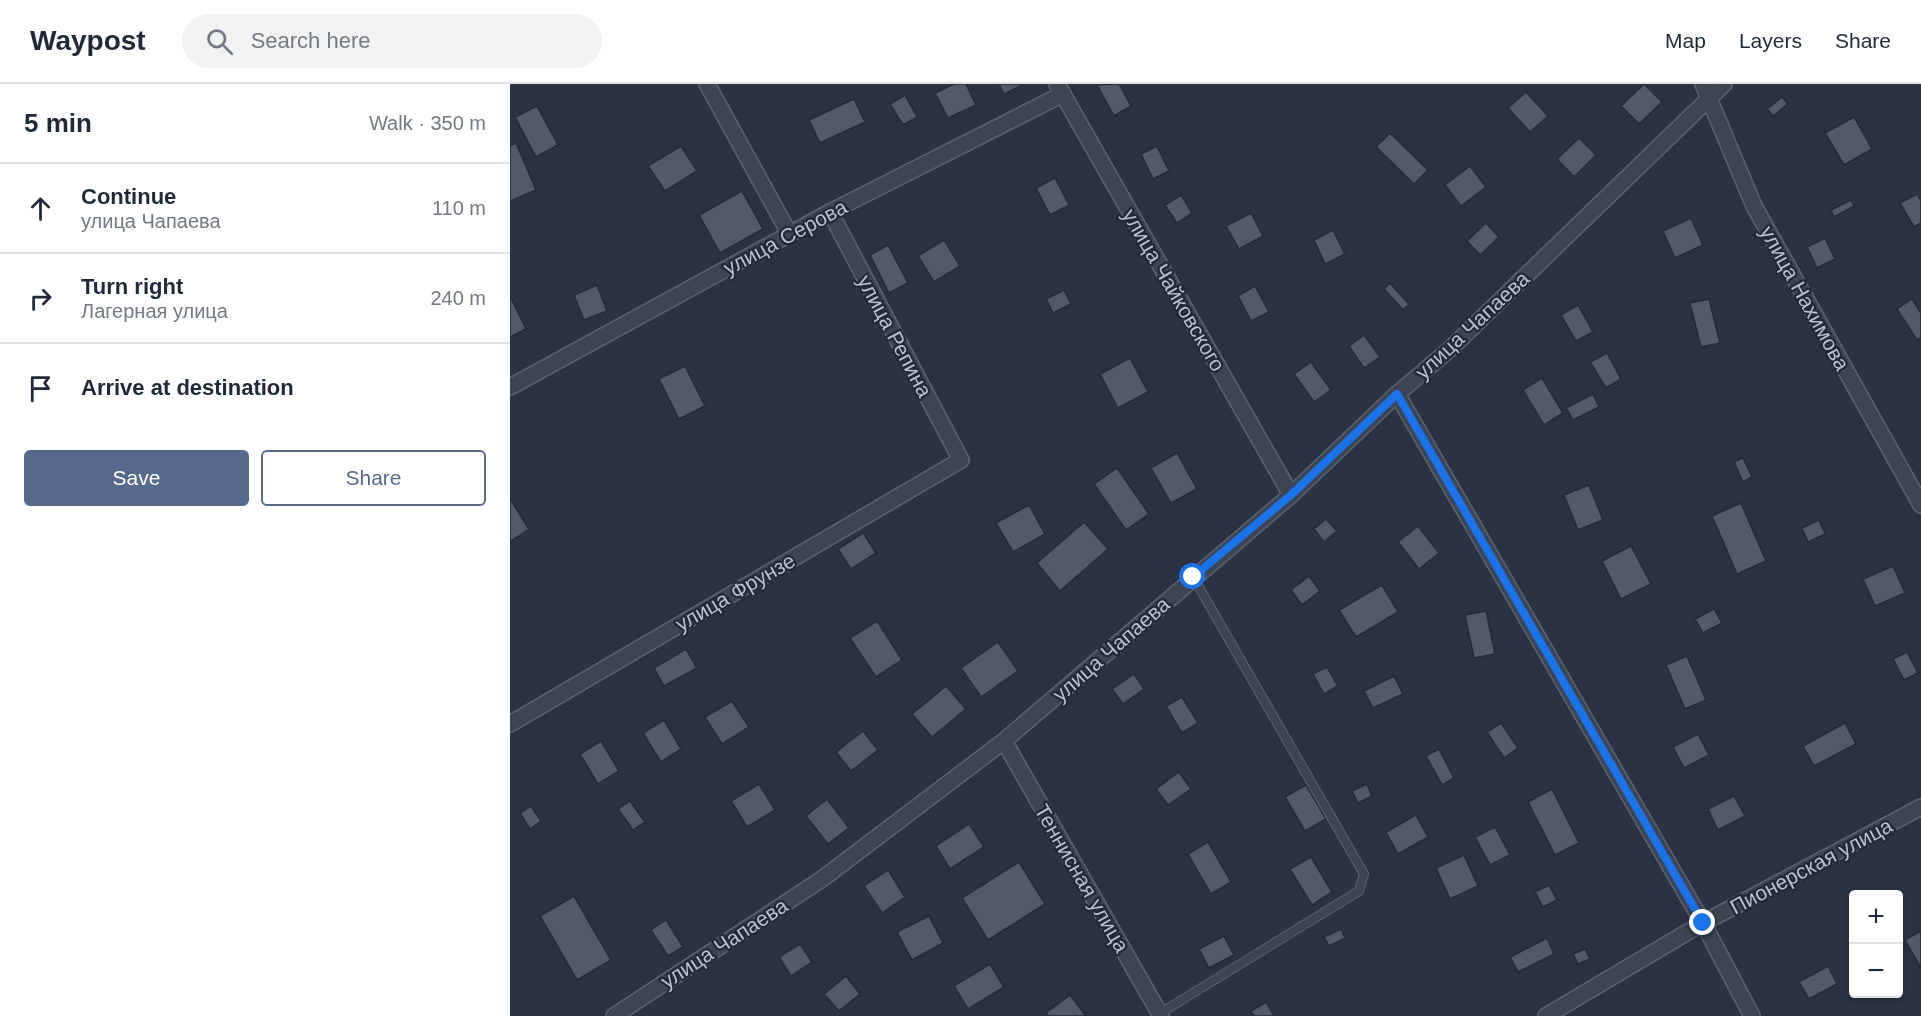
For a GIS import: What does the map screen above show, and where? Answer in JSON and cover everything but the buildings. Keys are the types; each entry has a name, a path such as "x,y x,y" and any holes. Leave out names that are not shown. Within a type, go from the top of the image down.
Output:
{"street":[{"path":"707,84 789,233"},
{"name":"улица Чапаева","path":"614,1016 822,879 1004,741 1291,495 1397,394 1450,349 1707,91 1724,84"},
{"name":"улица Серова","path":"510,387 789,233 1060,89"},
{"name":"улица Чайковского","path":"1060,89 1291,495"},
{"name":"улица Нахимова","path":"1707,91 1754,206 1921,505"},
{"name":"улица Репина","path":"830,212 961,460"},
{"path":"1397,394 1703,923 1752,1016"},
{"name":"улица Фрунзе","path":"510,724 961,460"},
{"name":"Теннисная улица","path":"1004,741 1160,1015"},
{"name":"Пионерская улица","path":"1546,1016 1703,923 1921,807"}],"lane":[{"path":"1160,1015 1359,891 1364,874 1193,577"}],"route":[{"path":"1193,577 1291,495 1397,394 1703,923"}]}
